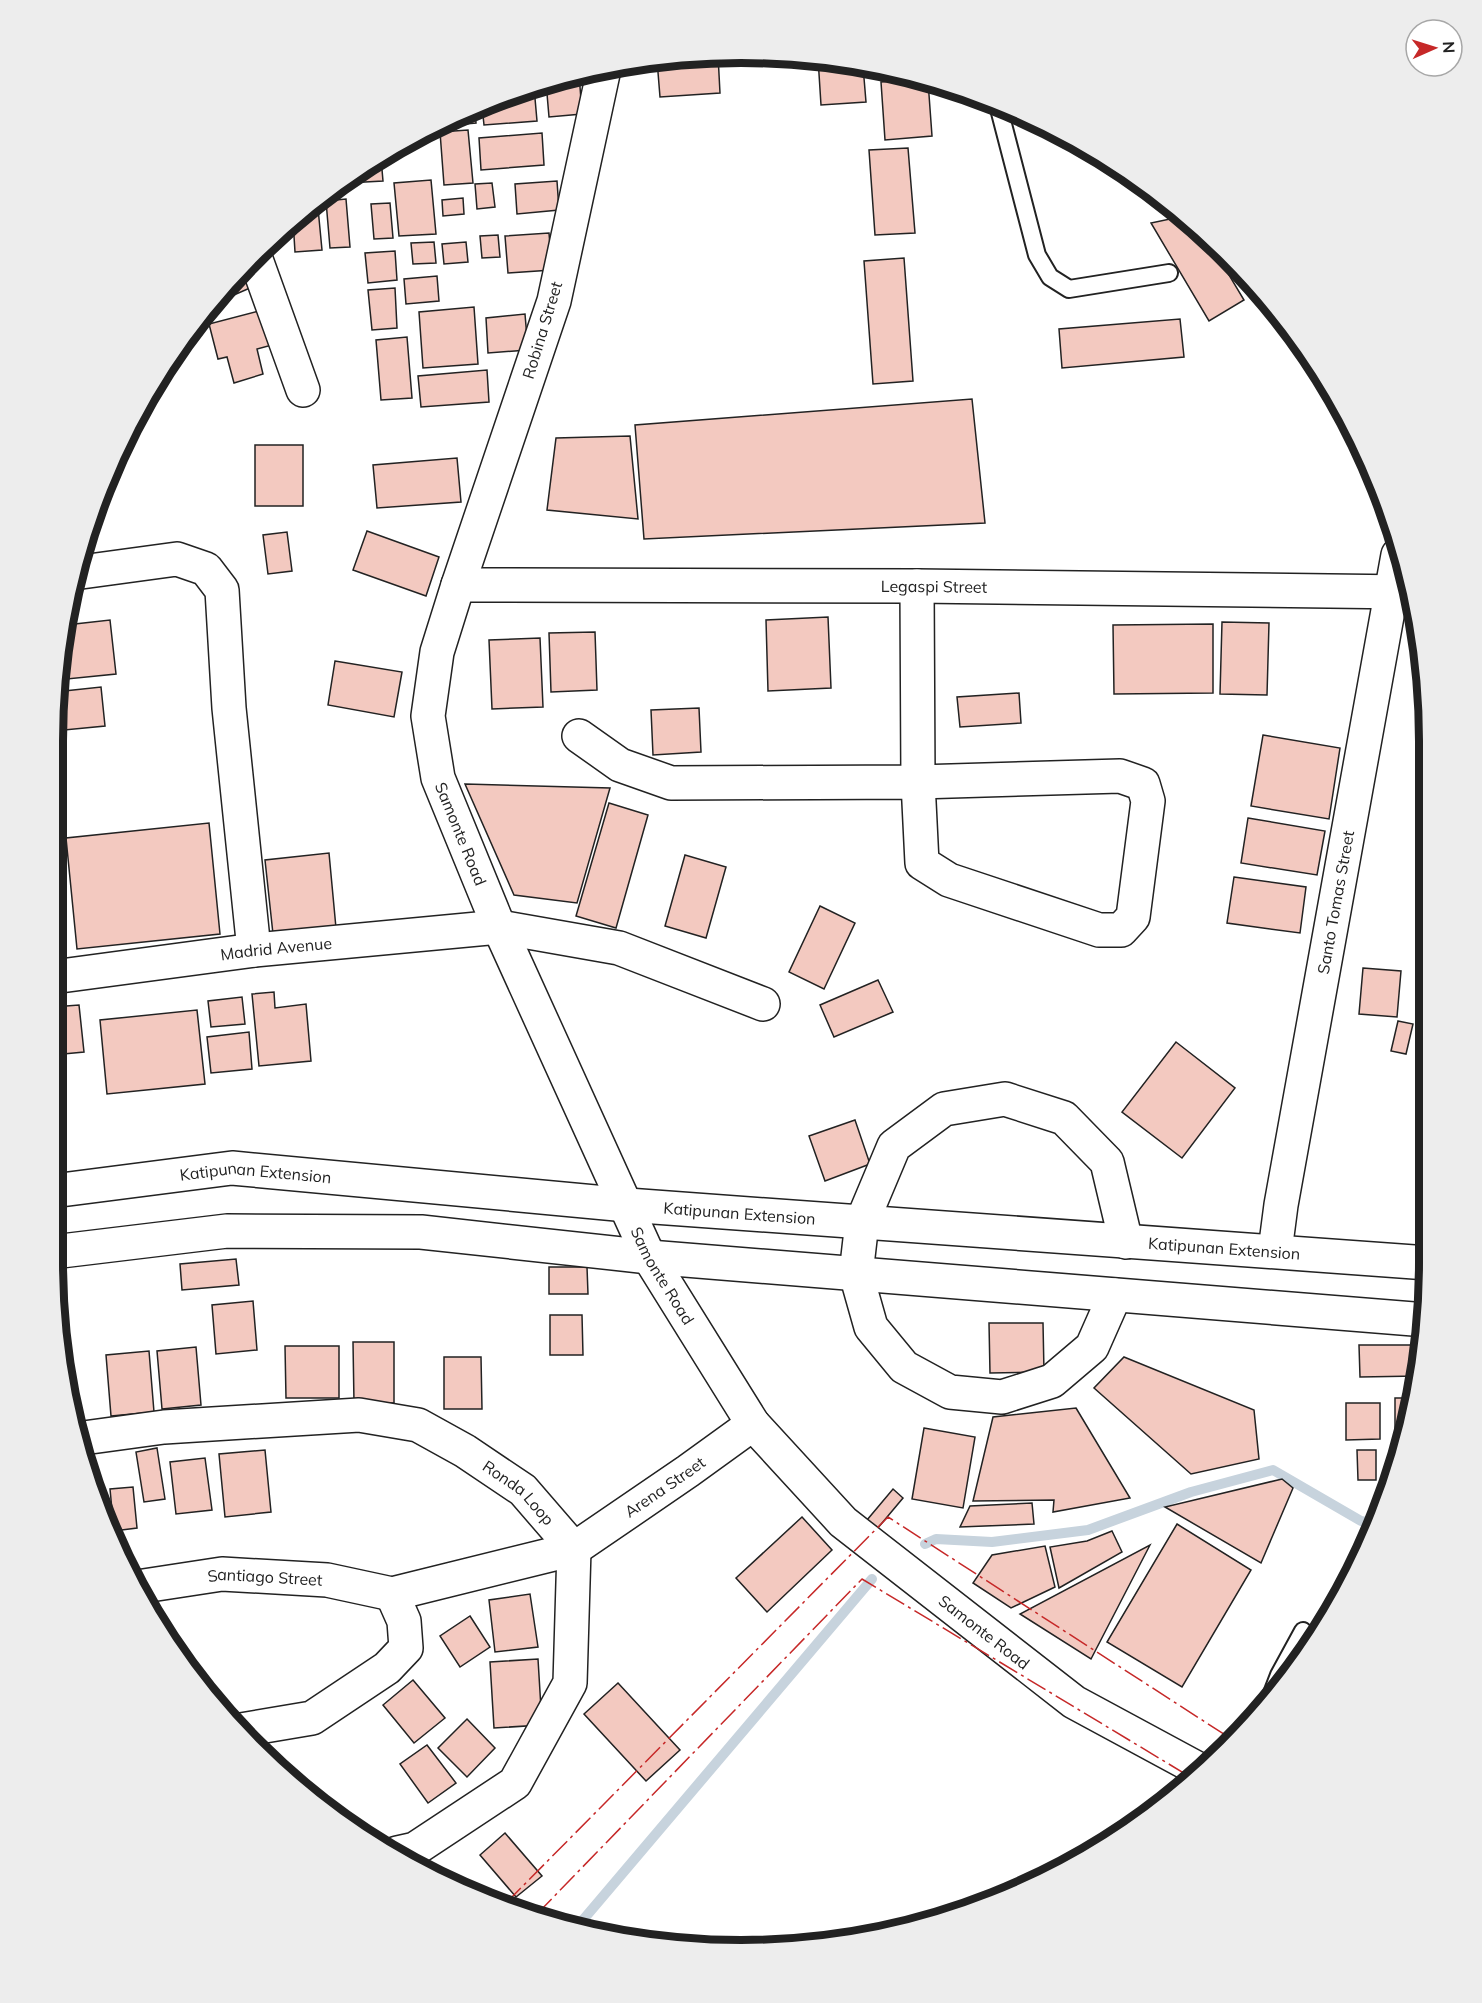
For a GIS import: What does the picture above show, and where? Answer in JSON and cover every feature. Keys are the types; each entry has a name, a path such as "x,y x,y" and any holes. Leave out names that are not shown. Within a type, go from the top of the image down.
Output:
{"street":[{"name":"Robina Street","path":"458,585 554,301 602,78"},
{"path":"258,266 303,390"},
{"path":"85,572 177,559 206,569 222,590 228,708 254,950"},
{"name":"Santo Tomas Street","path":"1275,1251 1281,1205 1399,593 1399,577"},
{"name":"Legaspi Street","path":"458,585 917,586 1399,593"},
{"name":"Samonte Road","path":"458,585 437,652 428,716 438,778 499,927 649,1257 753,1424 843,1522 1074,1702 1194,1767"},
{"path":"579,736 620,765 671,783 918,782 1120,776 1143,784 1148,801 1133,917 1121,930 1099,930 949,880 922,862 918,782 917,586"},
{"name":"Madrid Avenue","path":"63,976 254,950 499,927 620,948 763,1004"},
{"path":"1115,1295 1092,1347 1052,1381 1002,1397 950,1392 904,1368 871,1327 856,1274 862,1222 894,1146 944,1110 1005,1099 1064,1118 1107,1162 1126,1242"},
{"name":"Katipunan Extension","path":"63,1190 232,1168 627,1205 1419,1262"},
{"path":"63,1251 227,1231 421,1232 649,1257 1416,1319"},
{"name":"Ronda Loop","path":"86,1437 164,1427 359,1415 418,1425 465,1451 523,1490 574,1549"},
{"name":"Arena Street","path":"574,1549 753,1424"},
{"path":"406,1851 416,1849 515,1783 570,1683 574,1549"},
{"name":"Santiago Street","path":"146,1586 222,1575 327,1580 392,1594 574,1549"},
{"path":"250,1728 312,1718 387,1668 406,1648 404,1621 392,1594"}],"lane":[{"path":"1001,115 1037,255 1050,277 1069,289 1169,273"},
{"path":"1279,1675 1303,1631"}],"building":[{"path":"718,64 720,93 660,97 658,68"},
{"path":"819,68 864,75 866,102 821,105"},
{"path":"894,81 929,90 932,136 885,140 881,82"},
{"path":"580,83 582,114 549,117 547,92"},
{"path":"535,95 537,121 484,125 483,115"},
{"path":"476,118 476,123 461,124"},
{"path":"468,130 473,183 444,185 440,133"},
{"path":"542,133 544,165 481,170 479,138"},
{"path":"908,148 915,233 875,235 869,150"},
{"path":"382,166 383,181 356,182"},
{"path":"431,180 436,234 399,236 394,183"},
{"path":"557,181 559,210 517,214 515,184"},
{"path":"492,183 495,207 477,209 475,184"},
{"path":"463,198 464,214 443,216 442,200"},
{"path":"346,199 350,247 330,248 326,204 332,200"},
{"path":"390,203 393,238 374,239 371,204"},
{"path":"318,211 322,250 295,252 294,231"},
{"path":"1173,218 1188,231 1223,266 1244,300 1209,321 1151,223"},
{"path":"549,233 552,270 508,273 505,236"},
{"path":"498,235 500,257 482,258 480,236"},
{"path":"434,242 436,263 413,264 411,243"},
{"path":"466,242 468,262 444,264 442,244"},
{"path":"395,251 397,280 368,283 365,253"},
{"path":"904,258 913,381 873,384 864,261"},
{"path":"252,273 257,285 228,298"},
{"path":"437,276 439,301 406,304 404,279"},
{"path":"395,288 397,328 372,330 368,290"},
{"path":"474,307 478,364 423,368 419,312"},
{"path":"263,310 272,345 257,349 263,374 234,383 227,357 218,359 209,324"},
{"path":"525,314 528,350 488,353 486,318"},
{"path":"1180,319 1184,357 1062,368 1059,329"},
{"path":"407,337 412,398 381,400 376,340"},
{"path":"487,370 489,402 421,407 418,376"},
{"path":"972,399 985,523 644,539 635,425"},
{"path":"630,436 638,519 547,510 556,438"},
{"path":"255,445 303,445 303,506 255,506"},
{"path":"457,458 461,502 377,508 373,465"},
{"path":"367,531 439,557 426,596 353,570"},
{"path":"287,532 292,571 268,574 263,535"},
{"path":"828,617 831,688 768,691 766,620"},
{"path":"110,620 116,674 66,679 74,624"},
{"path":"1222,622 1269,623 1267,695 1220,694"},
{"path":"1213,624 1213,693 1114,694 1113,625"},
{"path":"595,632 597,690 551,692 549,633"},
{"path":"540,638 543,707 492,709 489,640"},
{"path":"335,661 402,672 394,717 328,705"},
{"path":"101,687 105,726 63,730 65,691"},
{"path":"1019,693 1021,723 960,727 957,697"},
{"path":"699,708 701,752 653,755 651,710"},
{"path":"1263,735 1340,748 1329,819 1251,806"},
{"path":"465,784 610,788 577,903 514,895"},
{"path":"609,803 648,815 616,928 576,916"},
{"path":"1248,818 1325,831 1317,875 1241,863"},
{"path":"209,823 220,934 77,949 66,838"},
{"path":"329,853 336,928 273,934 265,860"},
{"path":"685,855 726,867 706,938 665,926"},
{"path":"1234,877 1306,887 1300,933 1227,923"},
{"path":"820,906 855,923 824,989 789,972"},
{"path":"1363,968 1401,971 1397,1017 1359,1014"},
{"path":"878,980 893,1012 834,1037 820,1005"},
{"path":"274,992 275,1008 306,1004 311,1061 259,1066 252,994"},
{"path":"242,997 245,1024 211,1027 208,1001"},
{"path":"79,1005 84,1052 63,1054 63,1006"},
{"path":"197,1010 205,1084 107,1094 100,1020"},
{"path":"1398,1021 1413,1024 1406,1054 1391,1051"},
{"path":"249,1032 252,1069 211,1073 207,1037"},
{"path":"1176,1042 1235,1088 1182,1158 1122,1112"},
{"path":"855,1120 870,1164 825,1181 809,1136"},
{"path":"236,1259 239,1285 182,1290 180,1264"},
{"path":"549,1267 587,1267 588,1294 549,1294"},
{"path":"253,1301 257,1350 216,1354 212,1305"},
{"path":"550,1315 582,1315 583,1355 550,1355"},
{"path":"989,1323 1043,1323 1044,1372 990,1373"},
{"path":"353,1342 394,1342 394,1403 354,1403"},
{"path":"1359,1345 1414,1345 1409,1376 1360,1377"},
{"path":"285,1346 339,1346 339,1398 286,1398"},
{"path":"196,1347 201,1405 162,1409 157,1351"},
{"path":"149,1351 154,1412 111,1416 106,1355"},
{"path":"444,1357 481,1357 482,1409 444,1409"},
{"path":"1124,1357 1254,1410 1259,1459 1191,1474 1094,1388"},
{"path":"1395,1398 1405,1398 1397,1434"},
{"path":"1346,1403 1380,1403 1380,1439 1346,1440"},
{"path":"1076,1408 1130,1498 1053,1512 1054,1500 973,1501 993,1417"},
{"path":"924,1428 975,1437 963,1508 912,1499"},
{"path":"157,1448 165,1499 144,1502 136,1452"},
{"path":"265,1450 271,1512 225,1517 219,1454"},
{"path":"1357,1450 1376,1450 1376,1480 1358,1480"},
{"path":"205,1458 212,1510 176,1514 170,1462"},
{"path":"1282,1479 1293,1488 1261,1563 1165,1507"},
{"path":"133,1487 137,1528 119,1530 112,1514 110,1489"},
{"path":"893,1489 903,1498 877,1529 867,1520"},
{"path":"1032,1503 1034,1524 960,1527 970,1506"},
{"path":"802,1517 832,1550 767,1612 736,1578"},
{"path":"1177,1524 1251,1570 1182,1687 1107,1642"},
{"path":"1112,1531 1122,1552 1059,1588 1050,1547 1087,1541"},
{"path":"1150,1545 1091,1659 1020,1614"},
{"path":"1045,1546 1055,1587 1011,1608 973,1583 992,1555"},
{"path":"530,1594 538,1647 495,1652 489,1600"},
{"path":"470,1616 490,1647 460,1667 440,1636"},
{"path":"538,1659 542,1725 494,1728 490,1662"},
{"path":"413,1680 445,1718 414,1743 383,1705"},
{"path":"618,1683 680,1750 646,1781 584,1714"},
{"path":"467,1719 495,1748 467,1777 438,1748"},
{"path":"427,1745 456,1783 428,1803 400,1764"},
{"path":"505,1833 542,1876 516,1897 480,1855"}],"waterway":[{"path":"925,1544 936,1539 992,1542 1088,1530 1191,1492 1273,1470 1361,1521 1367,1522"},
{"path":"582,1921 872,1579"}],"power":[{"path":"510,1899 888,1517 1226,1735"},
{"path":"541,1910 862,1579 1185,1774"}]}
